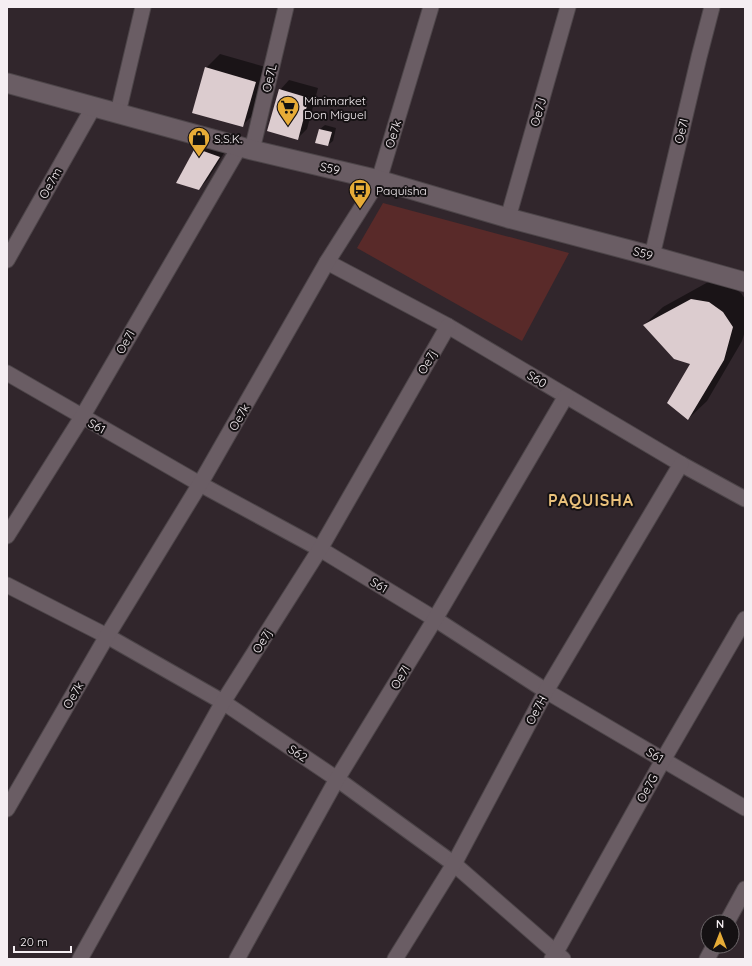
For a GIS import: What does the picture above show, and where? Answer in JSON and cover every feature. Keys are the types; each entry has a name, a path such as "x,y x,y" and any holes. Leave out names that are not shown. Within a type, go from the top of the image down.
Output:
{"street":[{"path":"118,113 143,7"},
{"name":"Oe7L","path":"246,148 286,7"},
{"name":"Oe7k","path":"7,810 107,636 200,484 327,262 380,180 432,7"},
{"name":"Oe7J","path":"508,218 568,7"},
{"name":"Oe7I","path":"652,256 698,57 712,7"},
{"name":"S59","path":"7,83 246,148 380,180 508,218 745,282"},
{"name":"Oe7m","path":"8,256 94,106"},
{"name":"Oe7l","path":"7,536 82,417 246,148"},
{"name":"S60","path":"327,262 448,326 681,464 745,499"},
{"name":"Oe7j","path":"80,959 223,702 320,549 448,326"},
{"name":"S61","path":"7,374 200,484 320,549 435,619 546,691 745,808"},
{"name":"Oe7I","path":"237,959 338,779 435,619 566,396"},
{"name":"Oe7H","path":"395,959 454,864 546,691 681,464"},
{"name":"S62","path":"7,585 107,636 223,702 338,779 454,864 557,957"},
{"name":"Oe7G","path":"557,957 663,760 745,619"},
{"path":"732,914 745,890"}],"shaded area":[{"path":"383,203 569,253 522,341 357,248"}],"building":[{"path":"205,67 256,82 243,127 192,113"},
{"path":"279,89 309,98 298,140 267,131"},
{"path":"319,129 332,132 328,146 315,143"},
{"path":"195,148 220,157 199,190 176,183"},
{"path":"691,299 709,302 723,312 733,327 724,360 688,420 667,403 690,364 674,359 643,325"}],"place":[{"name":"Minimarket Don Miguel","path":"288,126"},
{"name":"S.S.K.","path":"199,158"},
{"name":"Paquisha","path":"360,210"}],"district":[{"name":"PAQUISHA","path":"591,500"}]}
